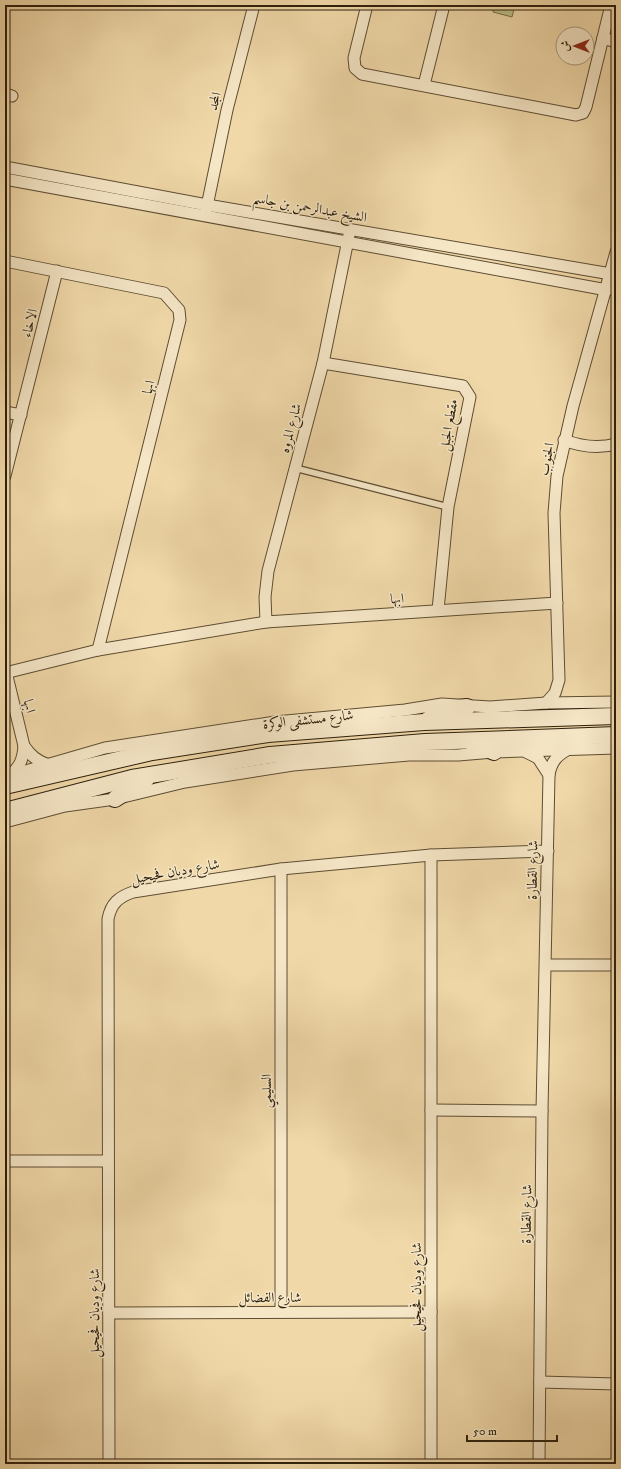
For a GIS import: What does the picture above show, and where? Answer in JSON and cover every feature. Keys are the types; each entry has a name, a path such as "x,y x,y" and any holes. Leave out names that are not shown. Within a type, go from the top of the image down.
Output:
{"street":[{"name":"المجد","path":"206,210 227,110 254,5"},
{"path":"366,5 354,58 355,68 362,74 576,115 583,113 586,107 603,38 612,22 611,5"},
{"path":"424,85 444,5"},
{"path":"603,38 616,42"},
{"name":"الشيخ عبدالرحمن بن جاسم","path":"5,167 348,241 607,290"},
{"name":"الشيخ عبدالرحمن بن جاسم","path":"5,179 206,210 350,229 611,274"},
{"name":"شارع المروه","path":"266,622 265,598 268,571 323,363 350,229"},
{"name":"الجنوب","path":"546,703 555,693 559,680 555,494 564,440 607,290 616,252"},
{"name":"ابها","path":"5,261 164,293 179,310 180,320 98,650"},
{"name":"الاخاء","path":"5,476 57,271"},
{"name":"مقطع الجبل","path":"323,363 463,386 470,397 448,507 438,610"},
{"path":"5,412 21,415"},
{"path":"564,440 586,447 598,448 616,444"},
{"name":"ابها","path":"6,780 18,768 23,758 24,746 6,673 98,650 266,622 438,610 557,604"},
{"name":"الجنوب","path":"559,680 564,693 574,702"},
{"name":"شارع مستشفى الوكرة","path":"6,780 105,748 275,722 410,709 433,705 490,707 546,703 616,702"},
{"path":"424,722 439,713 467,706"},
{"name":"شارع مستشفى الوكرة","path":"6,780 152,752 268,734 424,722 616,716"},
{"path":"5,811 155,774 301,752 466,740 616,735"},
{"path":"466,740 494,752"},
{"name":"ابها","path":"24,746 30,755 39,762 49,765"},
{"path":"5,822 65,806 115,799 192,781 293,765 409,755 458,755 494,752 616,748"},
{"name":"شارع القطارة","path":"539,1464 542,1111 549,775 553,762 562,752 569,749"},
{"path":"526,752 538,758 549,775"},
{"path":"75,758 105,762"},
{"path":"115,799 155,774"},
{"name":"شارع وديان فحيحيل","path":"109,1464 108,1161 110,910 118,899 133,892 281,869 430,854 548,851"},
{"name":"شارع وديان فحيحيل","path":"430,854 431,1464"},
{"name":"السليمي","path":"281,869 281,1312"},
{"path":"546,965 616,965"},
{"path":"431,1110 542,1111"},
{"path":"5,1161 108,1161"},
{"name":"شارع الفضائل","path":"109,1313 431,1312"},
{"path":"540,1382 616,1384"}],"lane":[{"path":"295,468 448,507"}],"green space":[{"path":"494,5 515,5 512,17 493,12"}]}
